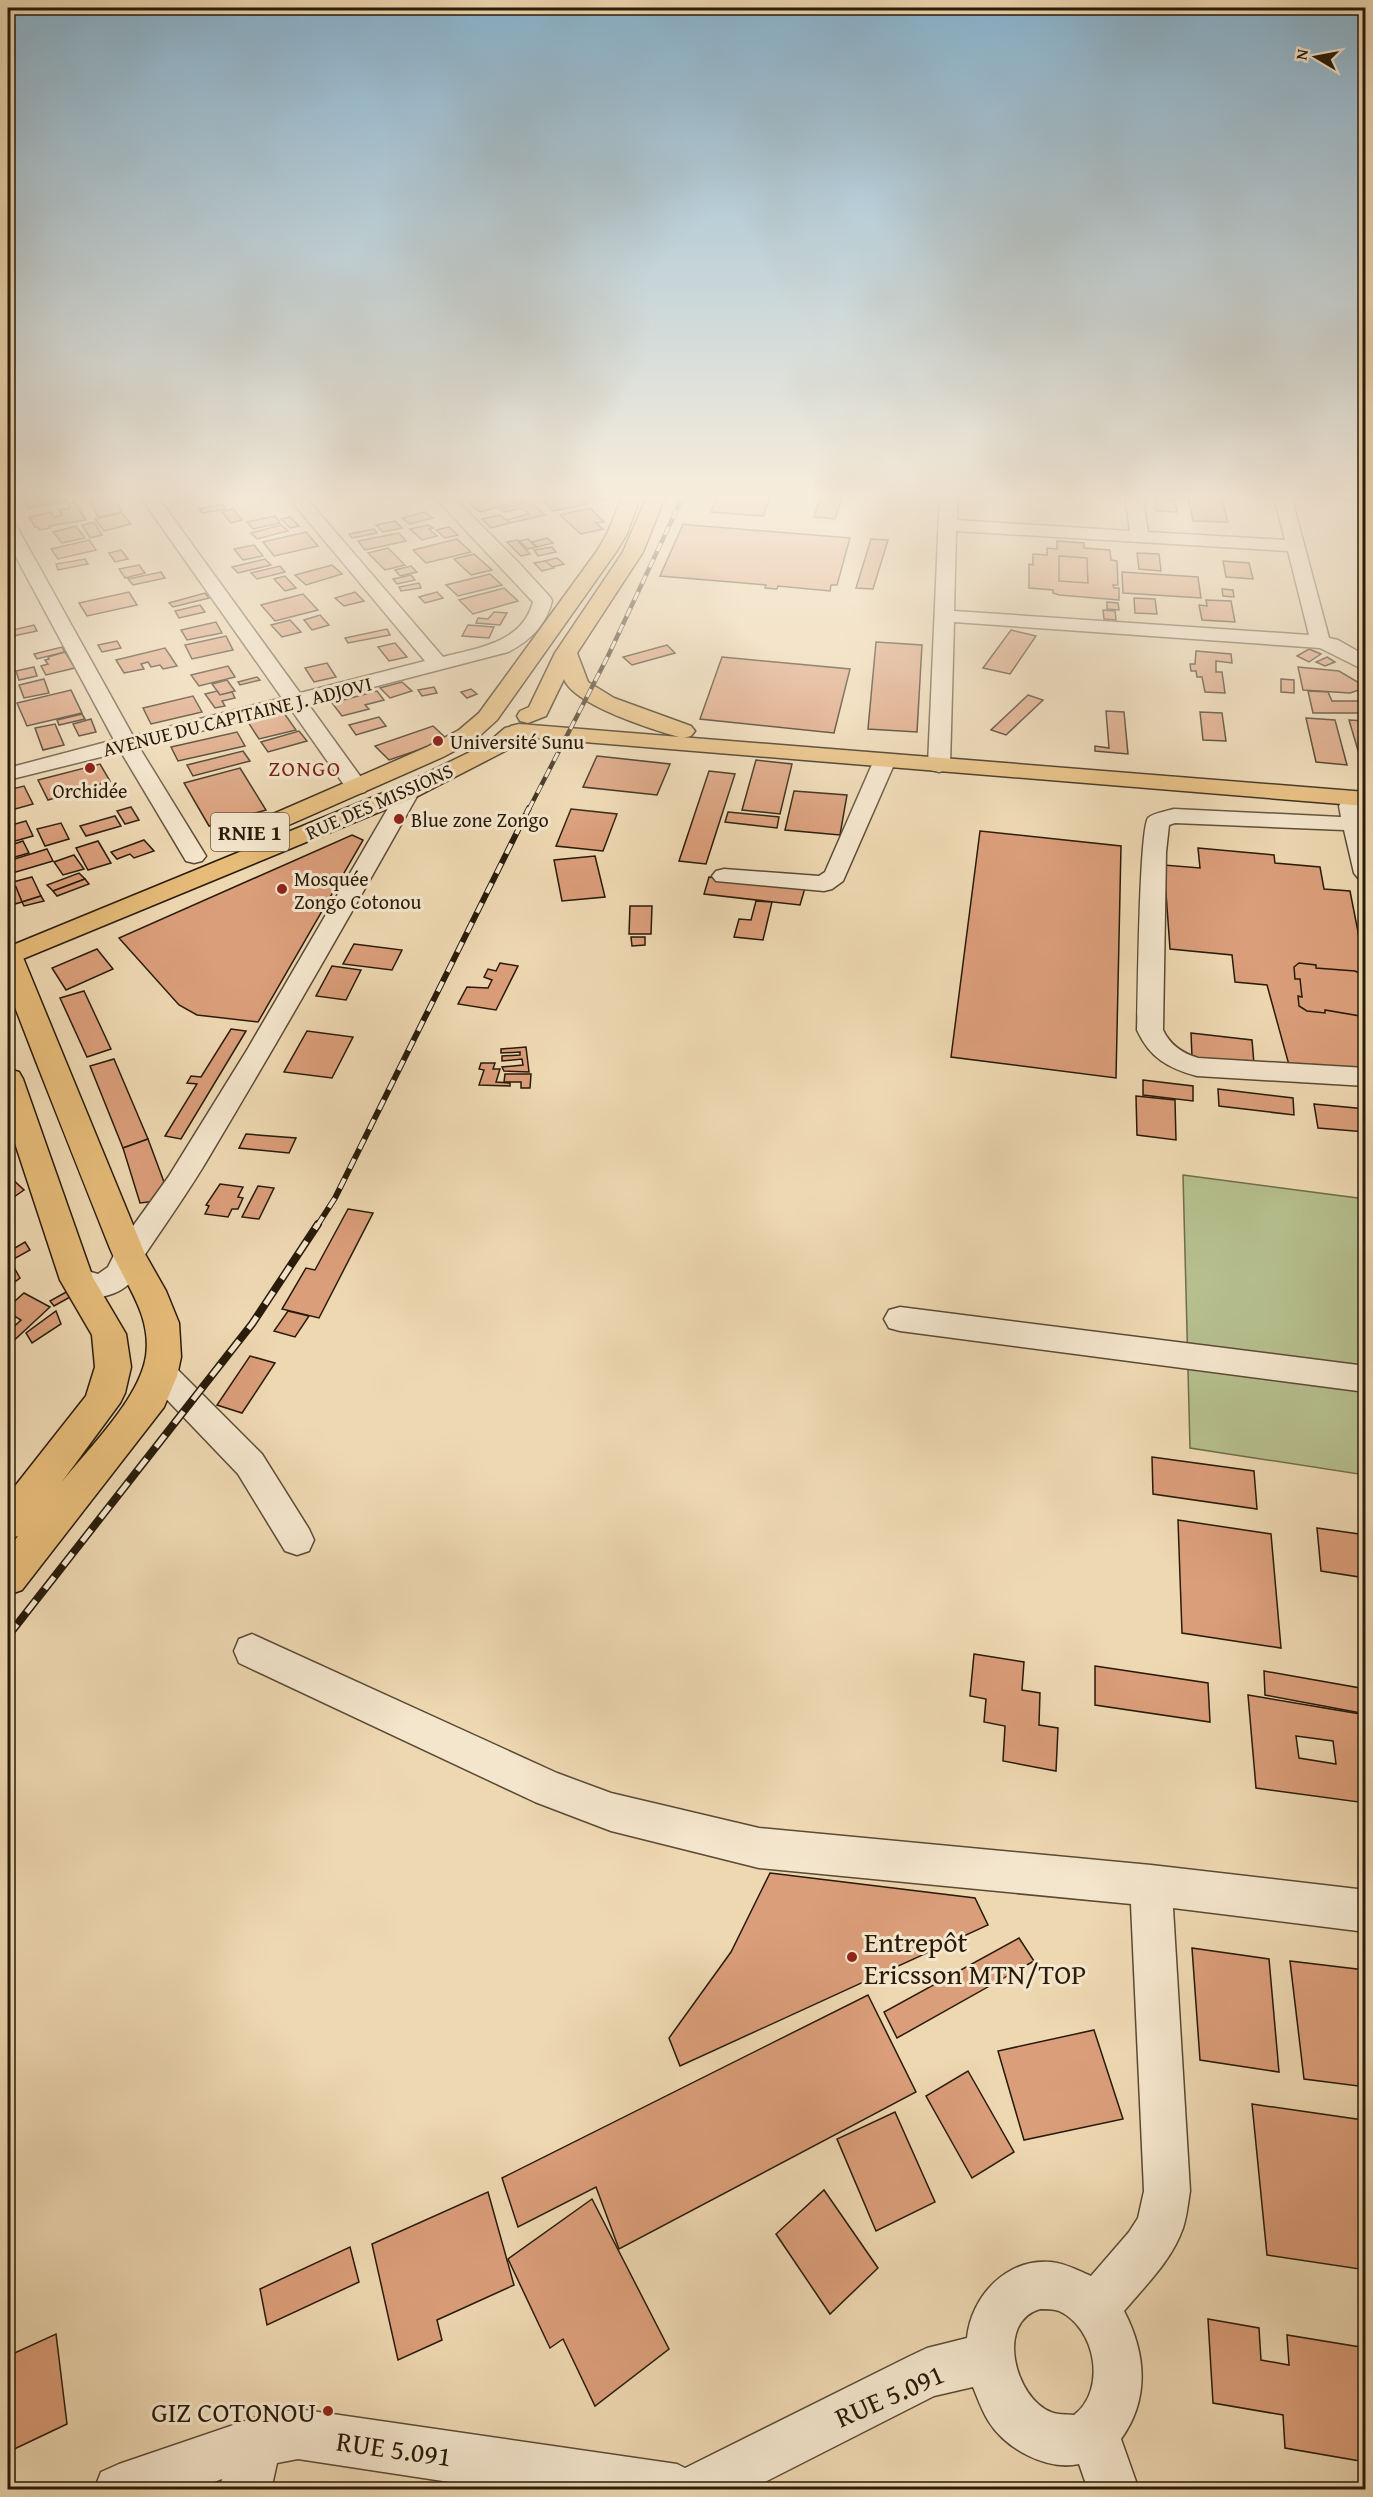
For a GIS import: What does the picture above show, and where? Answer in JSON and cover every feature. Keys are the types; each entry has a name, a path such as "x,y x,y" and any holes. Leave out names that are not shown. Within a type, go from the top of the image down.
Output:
{"main road":[{"name":"RNIE 1","path":"487,716 565,609"},
{"name":"RNIE 1","path":"522,725 538,711 566,653 596,609"},
{"path":"566,653 578,686 606,703 683,731"},
{"path":"487,716 508,710 521,712 522,725"},
{"name":"RUE DES MISSIONS","path":"8,933 357,787 456,742 487,716"},
{"path":"522,725 683,731 939,758 1360,794"},
{"path":"522,725 538,731 885,760 939,758"},
{"name":"RUE DES MISSIONS","path":"8,957 409,791 499,745 522,725"},
{"path":"8,957 129,1255 152,1295 162,1321 166,1351 162,1374 151,1397 8,1578"},
{"path":"8,1079 14,1116 77,1280 109,1334 112,1347 111,1375 107,1393 8,1523"}],"street":[{"path":"52,609 126,744 194,856"},
{"path":"229,609 357,787"},
{"path":"391,609 438,664"},
{"name":"AVENUE DU CAPITAINE J. ADJOVI","path":"8,774 501,648 525,634 542,609"},
{"path":"939,758 944,609"},
{"path":"1315,609 1325,643 1365,665"},
{"path":"944,616 1365,647"},
{"path":"724,876 824,884 835,876 885,760"},
{"path":"77,1280 91,1286 108,1284 120,1274 129,1255 179,1183 217,1122 409,791"},
{"path":"1360,794 1355,824 1365,873"},
{"path":"1355,824 1185,816 1174,816 1158,821 1154,852 1150,1030 1161,1051 1182,1064 1197,1067 1365,1077"},
{"path":"900,1319 1365,1378"},
{"path":"162,1374 250,1464 297,1540"},
{"path":"252,1652 549,1788 611,1812 759,1848 1151,1885 1365,1911"},
{"path":"1094,2309 1146,2249 1160,2226 1167,2191 1151,1885"},
{"path":"1040,2285 1058,2287 1077,2295 1094,2309 1107,2328 1116,2350 1119,2374 1116,2397 1107,2416 1094,2431 1079,2439 1062,2441 1030,2430 1015,2417 995,2382 990,2362 991,2339 997,2318 1007,2302 1022,2290 1040,2285"},
{"name":"RUE 5.091","path":"694,2490 927,2373 964,2363 990,2362"},
{"path":"1094,2431 1114,2490"},
{"name":"RUE 5.091","path":"119,2490 257,2442 298,2434 676,2490"},
{"path":"245,2490 257,2442"}],"green space":[{"path":"1183,1175 1365,1199 1365,1475 1190,1448"}],"building":[{"path":"82,609 121,609 87,616"},
{"path":"203,609 205,612 179,618 175,611"},
{"path":"264,609 318,610 275,621"},
{"path":"468,609 492,609 473,614"},
{"path":"1135,609 1156,609 1157,614 1135,613"},
{"path":"1200,609 1232,609 1235,622 1202,620"},
{"path":"1103,610 1115,611 1116,620 1104,619"},
{"path":"494,612 507,613 500,625 476,623 478,618 488,619"},
{"path":"320,615 329,625 312,630 304,620"},
{"path":"290,620 301,632 282,637 271,625"},
{"path":"216,622 222,633 187,640 181,630"},
{"path":"34,625 37,631 8,637 8,631"},
{"path":"468,625 494,627 489,638 462,636"},
{"path":"387,629 390,635 348,643 345,638"},
{"path":"1011,630 1036,636 1010,674 983,668"},
{"path":"226,636 233,650 192,659 185,645"},
{"path":"117,641 121,648 102,652 98,645"},
{"path":"876,642 922,645 917,732 868,729"},
{"path":"395,643 407,657 389,661 378,647"},
{"path":"667,645 675,653 632,665 623,657"},
{"path":"62,647 65,652 37,659 34,654"},
{"path":"165,648 177,666 163,669 160,665 151,667 148,662 141,664 144,669 124,673 116,660"},
{"path":"1309,649 1321,654 1309,662 1297,656"},
{"path":"1196,651 1231,654 1232,663 1216,661 1216,672 1222,672 1225,693 1205,692 1202,677 1197,677 1196,671 1191,671 1190,664 1195,664"},
{"path":"65,652 75,668 46,675 41,666 48,664 45,660"},
{"path":"722,657 850,669 834,733 700,719"},
{"path":"1327,657 1335,662 1325,666 1316,662"},
{"path":"327,663 336,677 314,682 305,668"},
{"path":"228,666 235,677 199,686 191,675"},
{"path":"34,667 37,676 19,680 16,671"},
{"path":"1298,667 1339,671 1361,684 1362,689 1350,693 1303,690"},
{"path":"257,677 260,680 240,685 238,682"},
{"path":"44,679 49,693 24,698 19,685"},
{"path":"1281,679 1294,680 1294,693 1281,692"},
{"path":"227,680 235,691 220,695 212,684"},
{"path":"402,682 412,691 390,698 380,688"},
{"path":"434,687 437,693 422,696 418,690"},
{"path":"471,689 477,694 467,698 461,692"},
{"path":"71,690 82,713 27,726 17,703"},
{"path":"217,691 220,695 232,692 235,698 222,701 225,706 215,708 205,694"},
{"path":"377,691 384,700 365,705 369,709 342,716 332,703"},
{"path":"1308,691 1328,692 1332,701 1366,701 1366,713 1313,713"},
{"path":"1028,695 1043,700 1006,735 991,730"},
{"path":"193,696 202,712 151,724 143,708"},
{"path":"1106,711 1124,712 1128,754 1095,751 1095,746 1109,748"},
{"path":"1200,712 1222,713 1226,741 1203,740"},
{"path":"284,713 296,730 259,739 248,722"},
{"path":"82,714 85,719 59,725 57,720"},
{"path":"379,717 386,726 356,735 349,725"},
{"path":"1306,718 1335,720 1347,765 1316,762"},
{"path":"91,719 96,732 79,736 73,724"},
{"path":"1349,720 1366,721 1366,764 1362,764"},
{"path":"55,724 64,745 43,750 35,728"},
{"path":"433,726 448,740 389,760 375,746"},
{"path":"299,731 307,741 268,752 261,742"},
{"path":"237,732 245,746 178,761 171,747"},
{"path":"243,751 250,761 193,776 187,765"},
{"path":"597,756 670,764 657,795 583,787"},
{"path":"756,760 792,764 780,814 742,810"},
{"path":"100,764 110,781 48,800 38,780"},
{"path":"240,768 266,810 209,826 184,783"},
{"path":"709,771 735,774 706,864 679,861"},
{"path":"24,786 33,804 8,811 8,790"},
{"path":"794,791 847,795 840,835 785,830"},
{"path":"131,807 139,820 125,824 117,811"},
{"path":"571,809 617,814 603,851 556,846"},
{"path":"728,812 779,817 777,828 725,822"},
{"path":"115,816 121,826 86,836 80,826"},
{"path":"26,821 33,836 8,843 8,826"},
{"path":"61,823 69,839 45,846 37,829"},
{"path":"980,831 1121,846 1116,1078 951,1057"},
{"name":"Mosquée Zongo Cotonou","path":"352,835 363,840 258,1022 197,1015 179,1005 119,938"},
{"path":"144,840 154,851 134,858 130,854 117,859 111,852"},
{"path":"23,841 29,853 8,859 8,846"},
{"path":"98,841 111,863 88,870 76,848"},
{"path":"1198,848 1274,855 1275,863 1320,867 1324,889 1350,891 1361,947 1366,948 1366,1070 1289,1065 1267,985 1235,982 1232,955 1170,949 1164,865 1200,868"},
{"path":"47,849 53,861 9,874 8,861"},
{"path":"74,855 84,869 63,875 54,862"},
{"path":"595,856 605,897 562,901 554,860"},
{"path":"79,873 85,879 53,891 47,885"},
{"path":"32,877 41,896 22,902 13,882"},
{"path":"709,877 805,888 800,905 704,894"},
{"path":"85,879 89,884 57,896 53,891"},
{"path":"16,887 22,902 15,904 9,889"},
{"path":"41,896 44,901 24,906 22,902"},
{"path":"756,901 772,902 763,940 734,937 739,919 751,920"},
{"path":"630,906 652,906 651,934 629,934"},
{"path":"631,937 645,937 645,945 632,946"},
{"path":"354,944 402,950 392,970 343,964"},
{"path":"97,949 113,969 66,990 52,968"},
{"path":"500,963 518,966 496,1010 458,1004 467,987 488,988 492,980 484,977 488,969 496,971"},
{"path":"1299,963 1316,965 1316,968 1355,971 1365,976 1366,1017 1325,1010 1325,1013 1307,1011 1299,1006 1298,996 1302,997 1300,979 1295,979 1294,967"},
{"path":"332,966 361,970 346,1000 316,996"},
{"path":"84,991 111,1049 87,1057 60,998"},
{"path":"231,1029 246,1031 181,1139 165,1136 197,1084 187,1083 191,1076 201,1077"},
{"path":"307,1031 353,1037 332,1078 284,1072"},
{"path":"1191,1033 1252,1040 1254,1064 1192,1057"},
{"path":"526,1047 529,1072 504,1071 502,1067 523,1065 522,1059 502,1061 502,1056 520,1055 520,1052 501,1053 501,1049"},
{"path":"114,1059 148,1139 123,1148 90,1066"},
{"path":"481,1063 495,1063 493,1069 500,1069 496,1082 510,1083 510,1086 479,1085 484,1070 479,1069"},
{"path":"505,1074 531,1074 530,1088 521,1088 521,1082 504,1082"},
{"path":"1143,1080 1193,1086 1193,1101 1143,1095"},
{"path":"1218,1089 1293,1098 1294,1115 1219,1106"},
{"path":"1136,1096 1175,1100 1176,1140 1137,1135"},
{"path":"1314,1104 1366,1109 1366,1132 1318,1128"},
{"path":"246,1134 296,1138 289,1153 239,1148"},
{"path":"148,1139 164,1182 156,1201 140,1203 123,1148"},
{"path":"8,1175 24,1190 8,1201"},
{"path":"220,1184 243,1187 238,1197 243,1198 238,1209 232,1209 228,1217 205,1214 209,1206 206,1205"},
{"path":"258,1186 274,1188 259,1219 242,1217"},
{"path":"348,1209 373,1213 319,1318 282,1309 306,1268 315,1270"},
{"path":"25,1242 30,1250 12,1260 8,1252"},
{"path":"8,1257 20,1278 8,1287"},
{"path":"68,1291 72,1296 54,1306 50,1301"},
{"path":"24,1293 50,1307 8,1346 8,1332 21,1320 8,1312 8,1307"},
{"path":"56,1311 61,1324 32,1343 26,1333"},
{"path":"288,1311 309,1316 295,1337 274,1331"},
{"path":"250,1356 275,1363 242,1413 217,1405"},
{"path":"1152,1457 1254,1471 1257,1509 1153,1494"},
{"path":"1178,1520 1271,1534 1281,1648 1182,1633"},
{"path":"1317,1528 1366,1535 1366,1578 1321,1571"},
{"path":"974,1654 1024,1662 1022,1690 1040,1693 1039,1725 1058,1728 1056,1771 1003,1761 1005,1726 984,1722 986,1699 970,1696"},
{"path":"1095,1666 1208,1683 1210,1722 1095,1705"},
{"path":"1264,1671 1360,1688 1361,1713 1265,1695"},
{"path":"1248,1695 1366,1715 1366,1803 1256,1788","holes":["1296,1736 1333,1741 1336,1764 1299,1758"]},
{"path":"770,1873 975,1898 988,1925 680,2066 669,2038 731,1952"},
{"path":"1019,1938 1034,1961 897,2038 884,2012"},
{"path":"1192,1948 1269,1959 1279,2072 1200,2060"},
{"path":"1290,1961 1365,1970 1366,2087 1304,2079"},
{"path":"868,1995 916,2092 619,2249 596,2187 518,2227 502,2178"},
{"path":"1094,2030 1123,2119 1024,2140 998,2051"},
{"path":"968,2071 1014,2152 972,2178 926,2096"},
{"path":"1252,2104 1363,2120 1366,2136 1366,2270 1267,2255"},
{"path":"895,2112 935,2202 876,2231 837,2139"},
{"path":"824,2190 878,2268 830,2314 776,2234"},
{"path":"488,2192 514,2285 437,2320 442,2340 398,2360 372,2244"},
{"path":"592,2199 669,2349 595,2406 563,2339 550,2348 508,2259"},
{"path":"350,2247 359,2282 267,2325 260,2289"},
{"path":"1208,2319 1259,2328 1261,2360 1289,2365 1287,2335 1360,2347 1366,2398 1366,2462 1285,2448 1283,2415 1213,2403"},
{"path":"56,2334 67,2424 8,2452 8,2356"}],"railway":[{"path":"529,809 630,609"},
{"path":"317,1226 335,1198 529,808"},
{"path":"8,1636 252,1324 318,1224"}],"place":[{"name":"Université Sunu","path":"438,741"},
{"name":"Orchidée","path":"90,768"},
{"name":"Blue zone Zongo","path":"399,819"},
{"name":"Mosquée Zongo Cotonou","path":"282,889"},
{"name":"Entrepôt Ericsson MTN/TOP","path":"852,1957"},
{"name":"GIZ COTONOU","path":"328,2411"}],"district":[{"name":"ZONGO","path":"305,768"}]}
